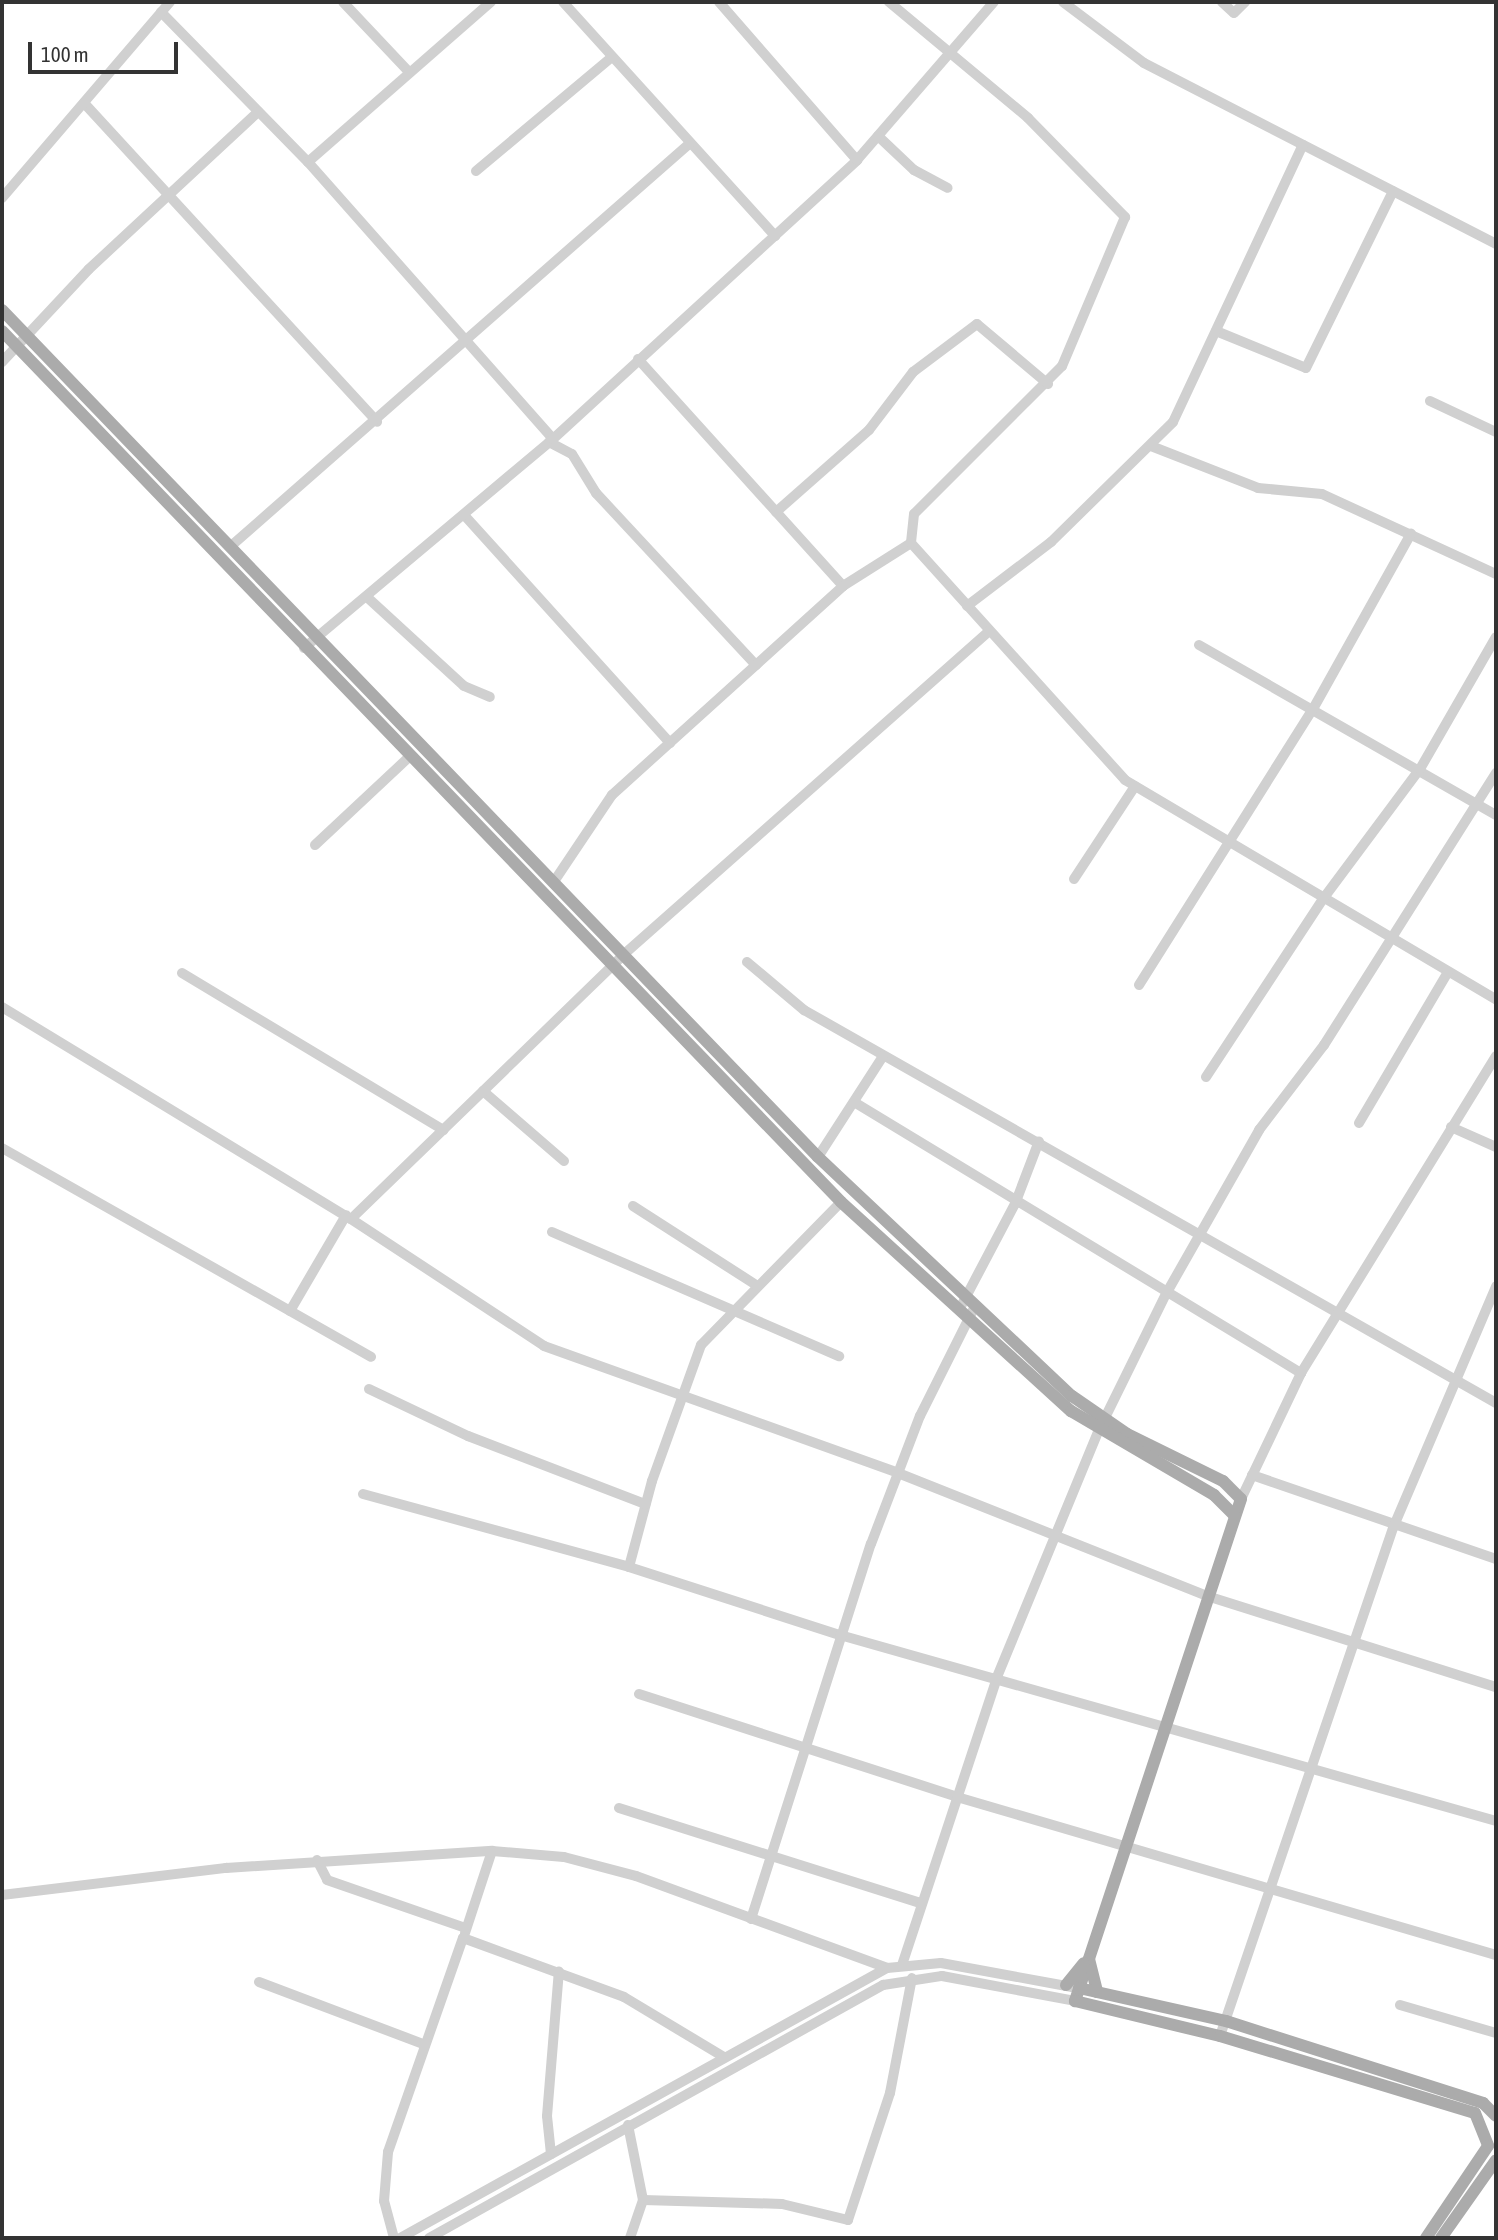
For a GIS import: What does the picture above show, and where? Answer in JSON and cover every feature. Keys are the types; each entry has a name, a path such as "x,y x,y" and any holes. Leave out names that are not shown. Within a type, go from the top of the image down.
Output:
{"main road":[{"path":"2,310 316,639 818,1157 1102,1426 1217,1477 1241,1499 1077,1994"},
{"path":"2,331 408,758 841,1202 963,1314 1102,1426 1214,1494 1234,1515"},
{"path":"1066,1985 1088,1957"},
{"path":"1088,1957 1097,1992"},
{"path":"1077,1994 1097,1992 1226,2021 1495,2112"},
{"path":"1077,1994 1475,2113 1488,2146 1426,2238"},
{"path":"1441,2238 1495,2165"}],"street":[{"path":"2,198 170,2"},
{"path":"344,2 407,70"},
{"path":"308,162 407,70 491,2"},
{"path":"564,2 775,236"},
{"path":"719,2 857,160"},
{"path":"889,2 948,55 1028,118 1125,217 1077,340 1048,384 915,514 911,543 1101,758 1135,786 1389,940 1496,999"},
{"path":"304,648 465,516 857,160 994,2"},
{"path":"1063,2 1144,63 1496,244"},
{"path":"1222,2 1234,13 1245,2"},
{"path":"161,12 308,162 466,338 551,440 572,454 596,494 756,664"},
{"path":"476,171 612,57"},
{"path":"84,103 377,422"},
{"path":"2,362 168,195 258,112"},
{"path":"878,135 914,170 948,188"},
{"path":"231,547 377,422 466,338 690,143"},
{"path":"967,606 1051,542 1151,446 1177,417 1303,145"},
{"path":"1216,331 1306,368 1394,191"},
{"path":"776,512 869,430 913,372 977,324 1048,384"},
{"path":"638,359 843,586"},
{"path":"1430,401 1496,432"},
{"path":"1151,446 1258,488 1322,494 1496,574"},
{"path":"465,516 670,743"},
{"path":"1139,985 1313,709 1411,534"},
{"path":"553,883 598,812 670,743 843,586 911,543"},
{"path":"368,598 464,686 490,697"},
{"path":"290,1311 349,1217 622,956 989,631"},
{"path":"1206,1077 1323,899 1420,769 1496,637"},
{"path":"1199,645 1420,769 1496,815"},
{"path":"314,845 408,758"},
{"path":"902,1965 918,1902 997,1677 1102,1426 1166,1294 1198,1233 1282,1093 1324,1045 1496,773"},
{"path":"1074,879 1135,786"},
{"path":"747,962 804,1010 1039,1141 1454,1382 1496,1403"},
{"path":"1359,1123 1448,972"},
{"path":"182,973 443,1130"},
{"path":"3,1010 349,1217 544,1346 681,1392 1208,1596 1351,1645 1496,1688"},
{"path":"818,1157 883,1056"},
{"path":"1241,1499 1301,1373 1496,1056"},
{"path":"483,1091 564,1161"},
{"path":"854,1102 1015,1204 1301,1373"},
{"path":"1451,1127 1496,1147"},
{"path":"751,1919 808,1749 840,1635 898,1474 963,1314 971,1302 1015,1204 1039,1141"},
{"path":"2,1148 371,1357"},
{"path":"629,1567 645,1504 681,1392 701,1345 731,1309 841,1202"},
{"path":"633,1206 756,1285"},
{"path":"552,1232 839,1356"},
{"path":"1220,2036 1393,1528 1496,1286"},
{"path":"369,1389 468,1436 645,1504"},
{"path":"1252,1475 1393,1528 1496,1559"},
{"path":"363,1494 629,1567 840,1635 997,1677 1163,1728 1496,1821"},
{"path":"639,1694 957,1797 1270,1892 1496,1955"},
{"path":"619,1808 918,1902"},
{"path":"394,2238 384,2202 385,2171 423,2043 465,1933 492,1850"},
{"path":"2,1895 317,1860 492,1850 594,1863 887,1968"},
{"path":"317,1860 327,1880 559,1971 695,2034 724,2057"},
{"path":"400,2238 887,1968 902,1965 978,1968 1066,1985 1077,1994"},
{"path":"551,2154 547,2116 559,1971"},
{"path":"429,2238 856,1998 912,1978 972,1980 1077,1994"},
{"path":"643,2200 782,2204 848,2220 884,2115 912,1978"},
{"path":"259,1982 423,2043"},
{"path":"1401,2005 1496,2034"},
{"path":"1475,2113 1495,2112"},
{"path":"628,2125 643,2200 630,2238"}]}
